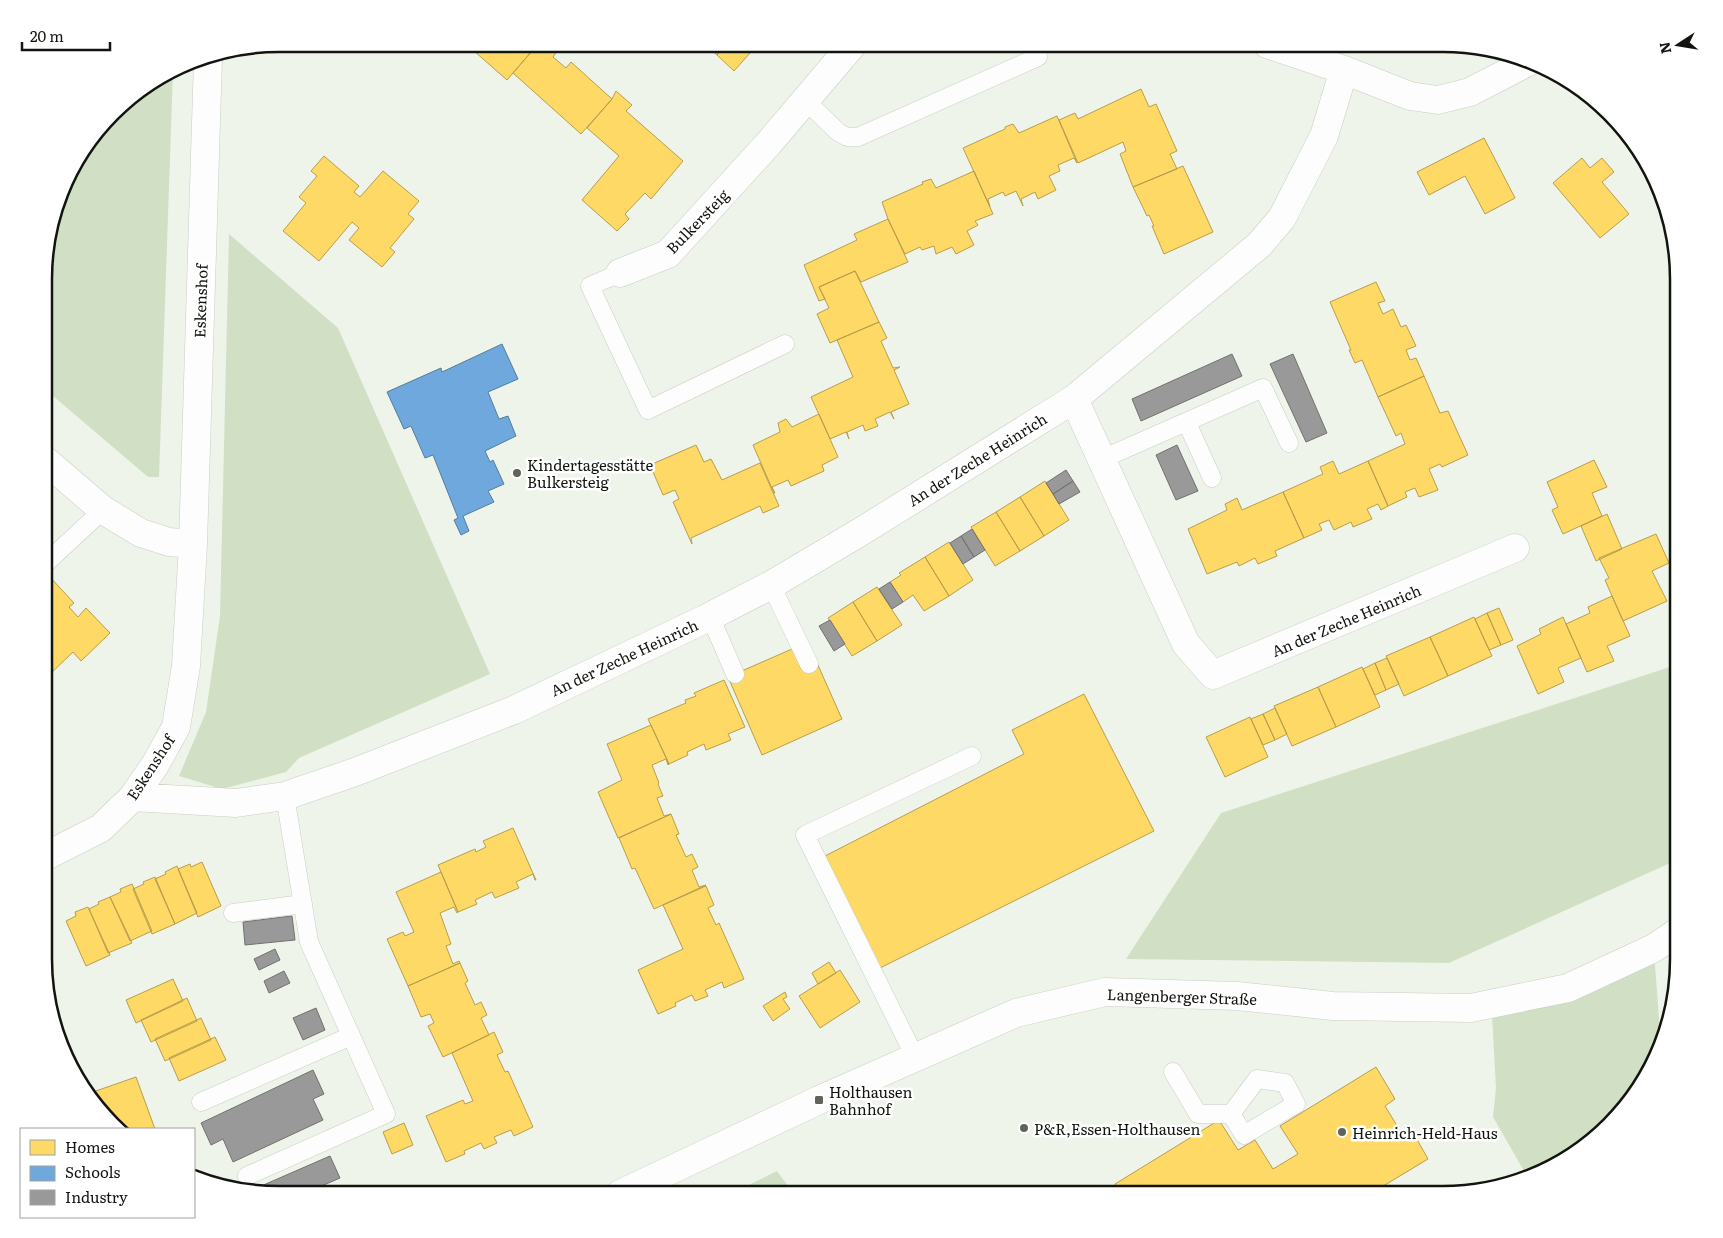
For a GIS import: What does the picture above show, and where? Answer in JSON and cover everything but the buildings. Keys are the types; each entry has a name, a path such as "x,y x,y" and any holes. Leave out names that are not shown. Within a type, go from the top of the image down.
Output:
{"street":[{"name":"Bulkersteig","path":"620,273 668,254 769,143 845,52"},
{"path":"1291,52 1410,96 1438,100 1470,92 1520,66"},
{"name":"Eskenshof","path":"52,853 101,828 133,797 176,727 186,666 193,544 208,64"},
{"name":"An der Zeche Heinrich","path":"133,797 236,803 285,796 355,772 514,710 771,585 862,531 1074,399 1259,245 1282,218 1324,136 1344,70"},
{"name":"An der Zeche Heinrich","path":"1074,399 1186,644 1213,675 1515,548"},
{"path":"52,466 103,510 141,533 169,542 193,544"},
{"name":"Langenberger Straße","path":"637,1186 818,1100 1016,1013 1105,992 1237,996 1333,1006 1471,1008 1568,988 1654,948 1670,937"}],"lane":[{"path":"805,100 838,132 847,137 858,137 1038,57"},
{"name":"Bulkersteig","path":"620,273 590,286 648,410 785,344"},
{"path":"1102,459 1263,388 1289,443"},
{"path":"1187,423 1212,478"},
{"path":"52,557 103,510"},
{"path":"771,585 809,664"},
{"path":"710,616 735,674"},
{"path":"915,1057 804,835 972,756"},
{"path":"247,1176 386,1114 309,942 285,796"},
{"path":"233,912 303,904"},
{"path":"201,1102 351,1036"},
{"path":"1174,1072 1198,1114 1231,1114"}],"green space":[{"path":"173,79 159,477 148,477 52,395 52,279 54,250 60,220 70,192 83,166 99,141 119,119 141,99"},
{"path":"229,234 338,328 490,674 299,758 286,772 222,789 179,776 206,712 220,616"},
{"path":"1670,667 1670,863 1449,963 1126,959 1221,813"},
{"path":"1654,952 1660,1027 1640,1072 1624,1097 1582,1139 1557,1155 1524,1171 1493,1117 1496,1088 1492,1015"},
{"path":"777,1171 788,1186 747,1186"}],"place":[{"name":"Kindertagesstätte Bulkersteig","path":"517,473"},
{"name":"Holthausen Bahnhof","path":"819,1100"},
{"name":"P&R,Essen-Holthausen","path":"1024,1128"},
{"name":"Heinrich-Held-Haus","path":"1342,1132"}]}
